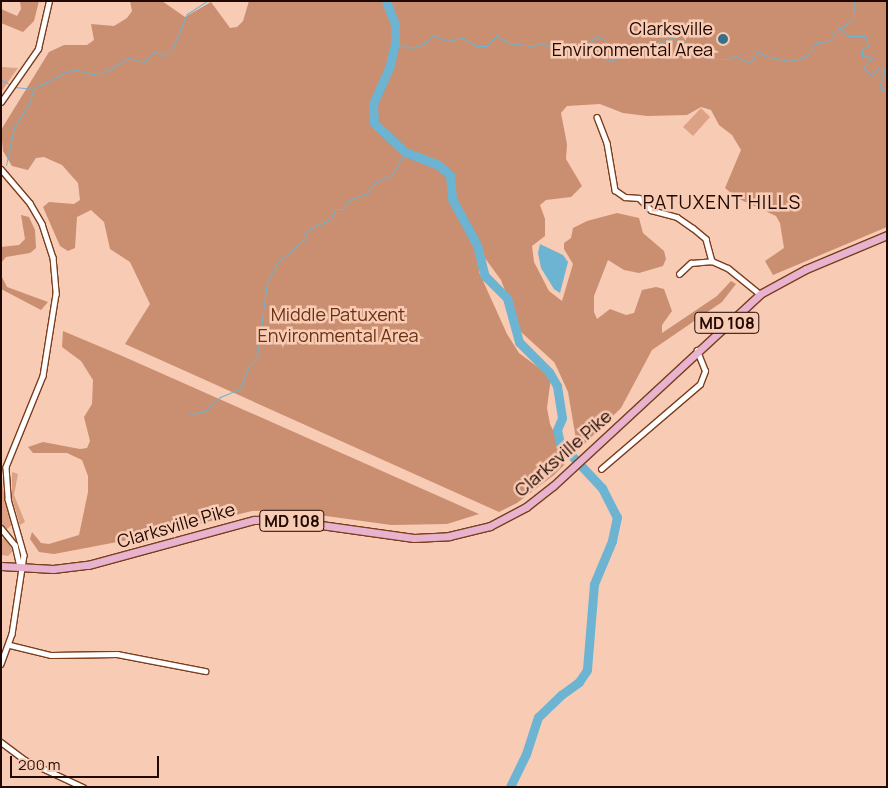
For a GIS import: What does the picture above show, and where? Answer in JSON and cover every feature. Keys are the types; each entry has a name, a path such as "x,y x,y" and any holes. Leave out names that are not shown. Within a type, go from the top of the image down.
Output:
{"main road":[{"name":"Clarksville Pike","path":"1,566 53,569 88,565 254,520 287,520 402,538 449,536 479,530 514,515 538,499 697,350 760,294 806,269 887,235"}],"street":[{"path":"1,102 40,43 49,1"},
{"path":"597,117 607,143 615,190 625,196 639,198 650,210 676,217 693,228 706,239 712,261"},
{"path":"1,169 30,203 42,224 53,257 56,288 43,376 1,474"},
{"path":"679,274 691,263 712,261 728,268 760,294"},
{"path":"601,469 700,384 704,371 697,350"},
{"path":"1,664 10,645 24,549 8,499 6,466"},
{"path":"1,528 14,545 20,568"},
{"path":"10,645 51,655 117,654 205,671"},
{"path":"1,742 25,760 83,787"}],"shaded area":[{"path":"1,67 18,68 1,92"},
{"path":"701,108 710,117 693,136 683,127"},
{"path":"12,472 18,474 14,495 25,522 20,525 12,498"},
{"path":"1,481 13,524 7,529 1,525"},
{"path":"5,536 13,551 8,556 1,555 1,541"}],"green space":[{"path":"20,1 39,1 34,21 23,32 1,23 1,9 17,16 21,9"},
{"name":"Middle Patuxent Environmental Area","path":"130,1 162,1 185,17 211,2 230,28 237,27 243,21 249,1 887,1 887,227 773,275 765,261 784,248 780,223 776,216 737,198 725,188 741,150 732,135 719,125 711,110 701,107 687,115 647,116 623,113 600,104 567,106 561,113 567,144 566,159 582,186 571,197 546,200 540,205 545,219 545,236 532,246 534,262 549,291 562,301 573,264 564,249 564,243 571,238 573,228 587,221 617,213 639,218 643,233 664,251 666,259 663,266 639,273 624,270 608,260 594,296 594,312 597,319 610,309 626,315 634,313 642,290 656,287 664,289 672,311 662,325 662,333 717,296 731,281 736,284 722,302 652,350 621,408 575,453 577,445 568,392 558,370 554,362 521,332 501,280 479,250 479,272 507,334 519,353 551,377 547,408 550,424 564,454 565,464 554,475 517,503 499,512 125,344 150,304 130,262 110,249 104,222 91,210 77,217 75,248 68,251 60,246 43,207 49,202 74,204 80,200 78,183 62,165 44,157 36,158 28,170 12,166 3,151 1,130 49,52 64,45 87,45 94,40 91,24 114,26 127,18 132,11"},
{"path":"21,215 29,217 35,230 36,248 30,253 6,257 1,263 1,247 19,245 25,239"},
{"path":"1,275 7,287 48,302 41,310 1,289"},
{"path":"63,331 479,514 447,524 391,525 283,510 252,511 149,536 54,554 39,552 30,539 32,532 41,543 49,544 79,535 88,492 88,476 82,460 67,453 33,453 28,447 43,442 80,449 87,448 90,441 84,417 92,404 93,380 81,361 62,347"}],"water":[{"path":"540,244 563,255 568,262 560,293 554,289 541,268 538,253"}],"waterway":[{"path":"15,87 33,89 72,69 93,74 105,72 128,58 144,62 154,51 165,56 173,48 187,14 207,1"},
{"path":"386,1 395,25 395,43 389,68 373,104 374,123 405,152 437,164 450,175 452,199 477,245 485,276 507,298 519,342 549,372 557,386 562,418 557,430 560,443 602,488 617,517 612,541 594,584 587,670 579,682 561,695 538,717 526,754 510,787"},
{"path":"841,28 853,19 854,1"},
{"path":"395,43 411,48 424,44 432,35 447,41 463,38 476,46 486,46 497,35 508,43 531,46 543,43 558,52 585,46 597,36 605,40 604,58 610,61 671,38 689,44 710,59 728,59 735,56 748,62 753,60 757,51 765,56 788,61 805,57 818,42 829,41 839,27 847,36 865,36 868,46 862,50 862,56 873,57 863,68 873,76 878,68 885,70 879,87 882,90 887,89"},
{"path":"1,80 11,85"},
{"path":"6,165 14,127 30,102 33,89"},
{"path":"190,414 205,411 220,397 240,389 249,366 257,358 267,282 277,263 305,239 307,230 331,219 335,209 344,209 347,201 367,193 376,182 392,175 405,152"}],"place":[{"name":"Clarksville Environmental Area","path":"723,39"}],"district":[{"name":"PATUXENT HILLS","path":"722,203"}]}
